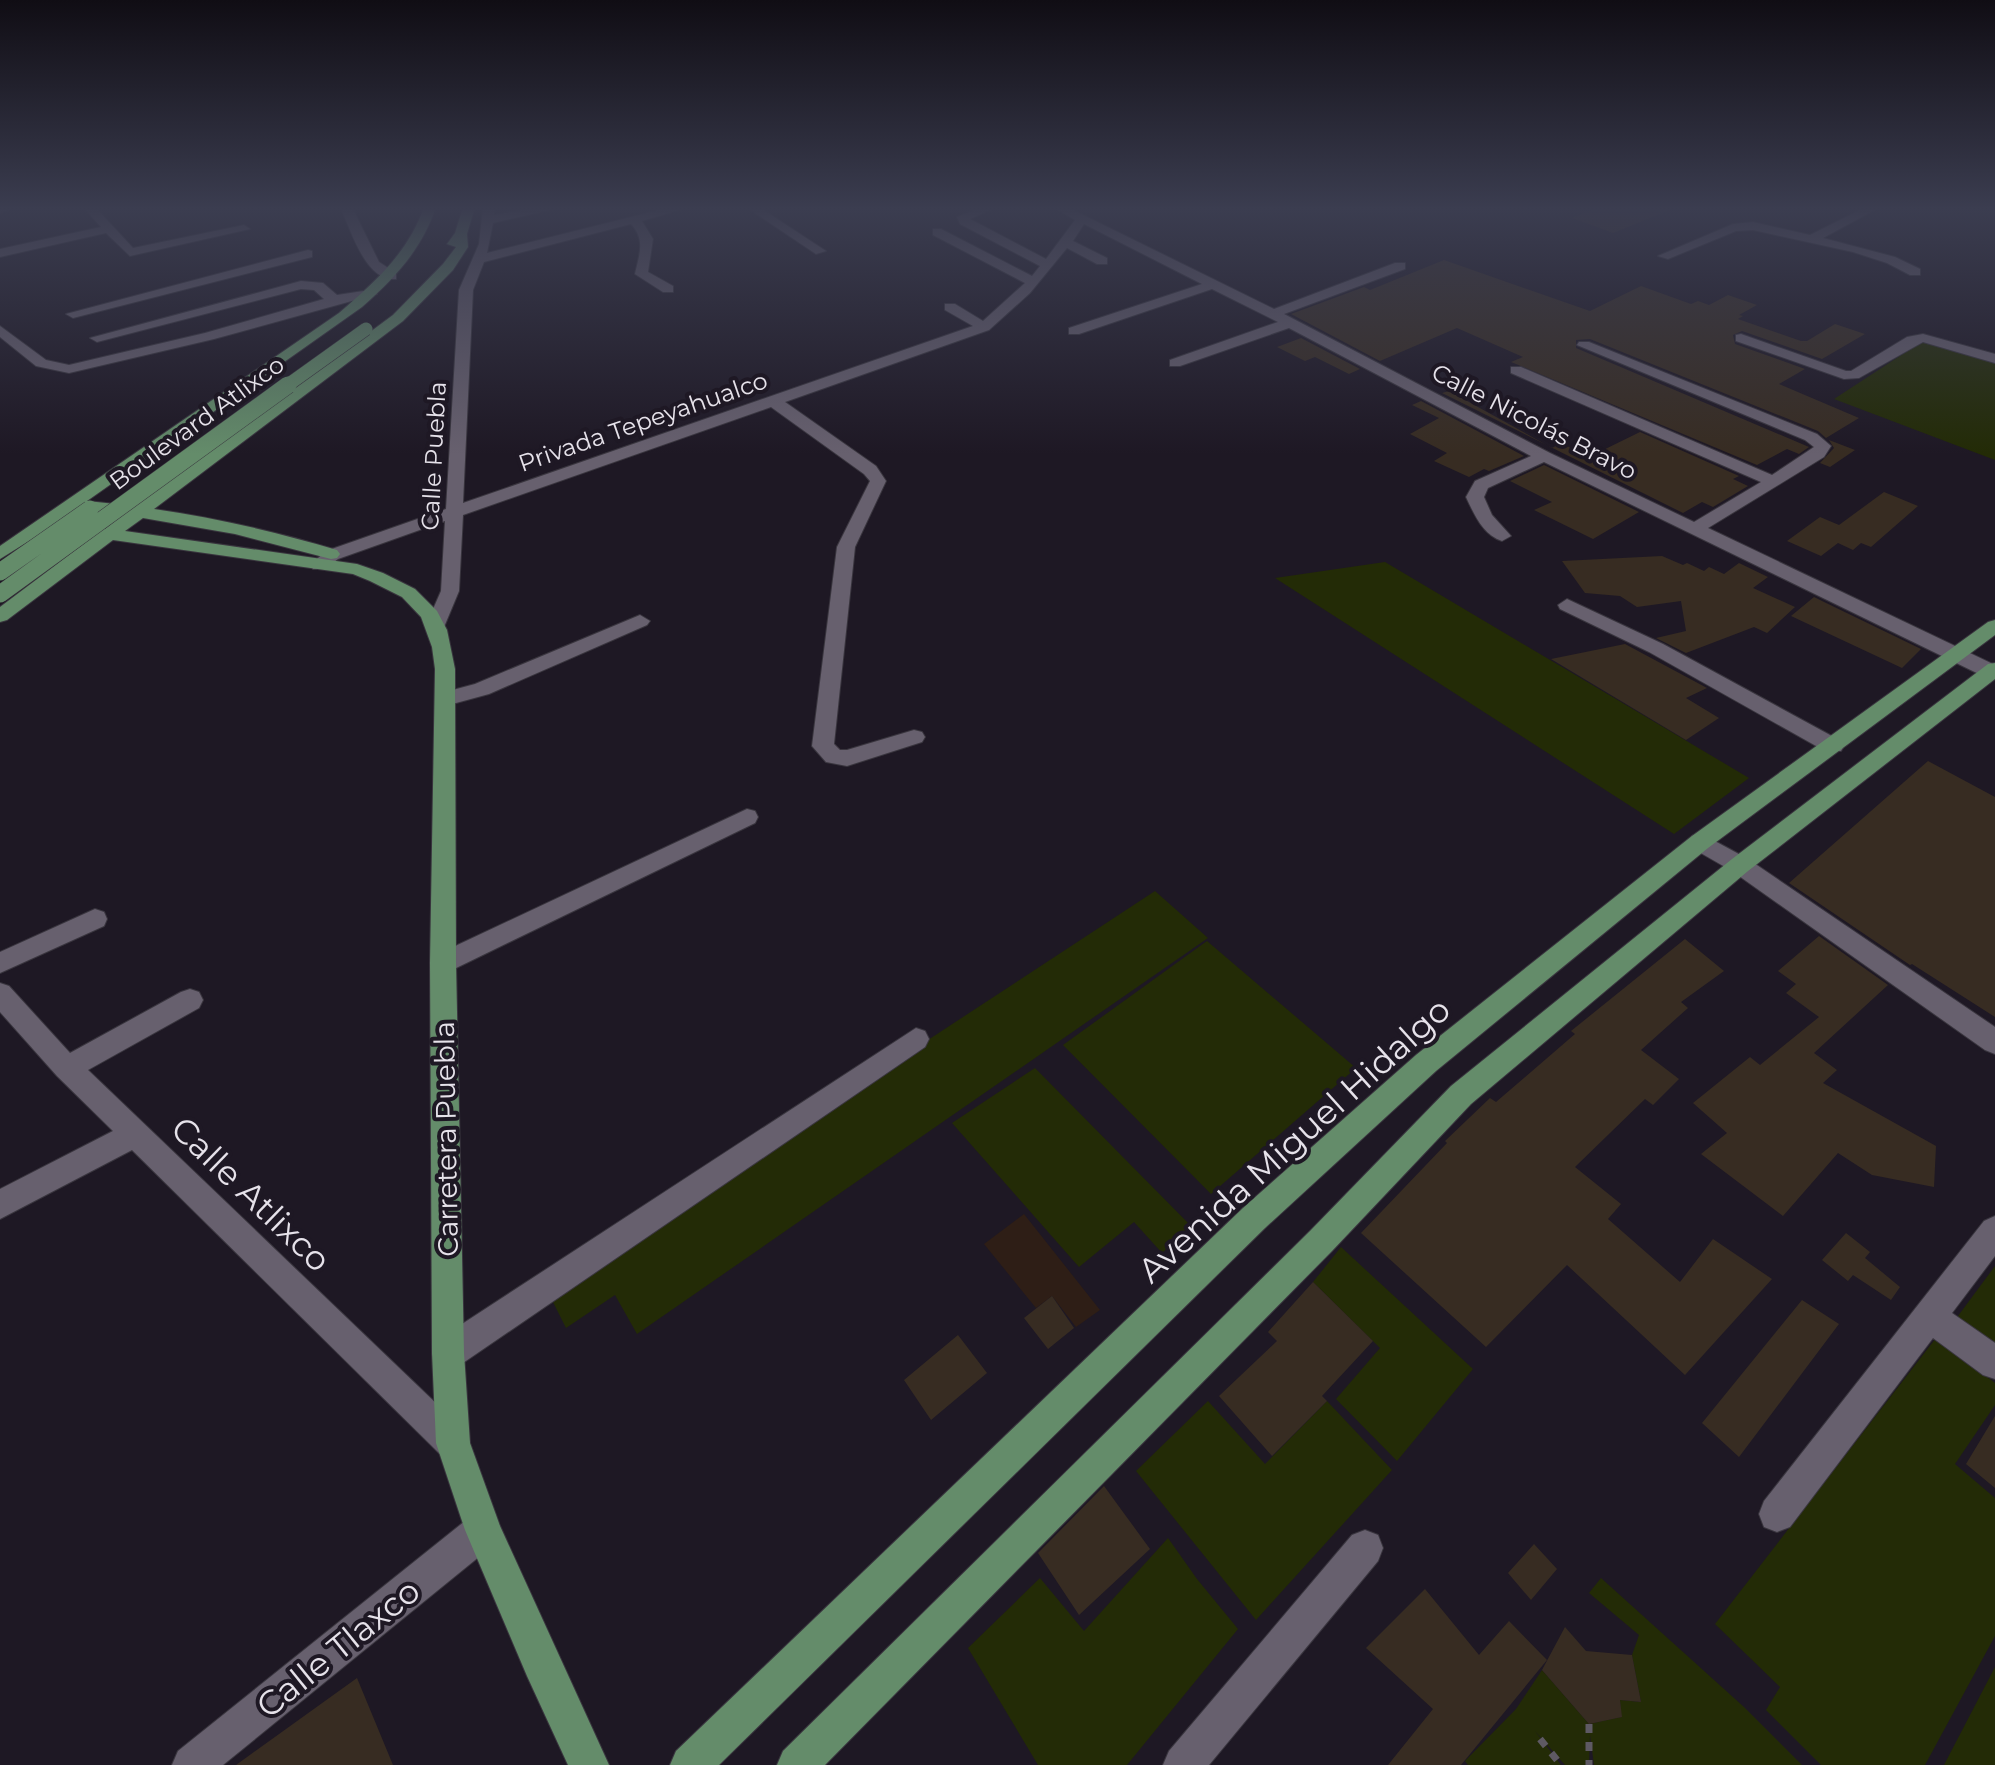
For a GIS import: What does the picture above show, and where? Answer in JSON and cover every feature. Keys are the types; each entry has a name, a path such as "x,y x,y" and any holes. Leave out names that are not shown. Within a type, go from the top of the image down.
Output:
{"main road":[{"path":"0,554 344,316 375,289"},
{"path":"0,572 344,330 391,289"},
{"name":"Boulevard Atlixco","path":"0,594 366,329 411,289"},
{"path":"0,616 398,318 426,289"},
{"path":"165,441 177,455 213,459"},
{"path":"180,516 167,506 181,483"},
{"path":"72,505 143,510 269,535 325,560 390,581 418,598 437,623"},
{"path":"42,525 325,560"},
{"name":"Carretera Puebla","path":"437,623 444,645 443,963 448,1353 453,1443 483,1530 540,1663 589,1765"},
{"name":"Avenida Miguel Hidalgo","path":"690,1765 1254,1218 1426,1063 1700,842 1995,626"},
{"path":"797,1765 1321,1241 1461,1095 1740,865 1993,671"}],"street":[{"path":"73,314 169,289"},
{"path":"97,338 284,289"},
{"path":"322,289 334,300"},
{"name":"Calle Puebla","path":"437,623 450,591 466,289"},
{"name":"Privada Tepeyahualco","path":"325,560 984,327 1005,311 1024,289"},
{"path":"1074,331 1198,289"},
{"name":"Calle Nicolás Bravo","path":"1225,289 1693,530 1993,671"},
{"path":"1273,314 1338,289"},
{"path":"0,330 41,363 69,369 209,336 334,300 370,294"},
{"path":"60,302 108,350"},
{"path":"950,307 984,327"},
{"path":"1175,363 1290,323"},
{"path":"1741,338 1844,375 1854,375 1912,340 1923,338 1995,359"},
{"path":"1584,345 1811,437 1823,446 1818,454 1693,530"},
{"path":"1516,370 1771,480"},
{"path":"775,402 870,470 878,481 846,547 823,746 834,757 847,758 914,737"},
{"path":"1502,536 1484,517 1475,497 1481,485 1544,456"},
{"path":"1567,605 1656,648 1833,746"},
{"path":"445,699 482,689 640,621"},
{"path":"443,963 747,817"},
{"path":"1700,842 1740,865 1995,1042"},
{"path":"0,963 95,919"},
{"name":"Calle Atlixco","path":"0,994 67,1068 453,1443"},
{"path":"67,1068 190,1000"},
{"path":"448,1353 916,1039"},
{"path":"0,1205 135,1134"},
{"path":"1777,1514 1995,1231"},
{"path":"1931,1317 1995,1363"},
{"name":"Calle Tlaxco","path":"192,1765 483,1530"},
{"path":"1183,1765 1365,1548"}],"path":[{"path":"1589,1724 1589,1765"},
{"path":"1540,1739 1561,1765"}],"shaded area":[{"path":"1024,1214 1100,1310 1076,1327 1052,1296 1036,1308 984,1244"}],"green space":[{"path":"1926,339 1995,363 1995,460 1834,399"},
{"path":"1385,562 1749,778 1674,834 1275,578"},
{"path":"1155,891 1208,938 637,1334 615,1295 566,1328 547,1290"},
{"path":"1207,941 1356,1068 1211,1194 1063,1045"},
{"path":"1035,1068 1192,1227 1162,1253 1134,1222 1079,1267 952,1123"},
{"path":"1341,1247 1473,1369 1397,1461 1336,1399 1380,1348 1313,1282"},
{"path":"1995,1266 1995,1350 1955,1320"},
{"path":"1936,1338 1995,1383 1995,1405 1955,1464 1995,1498 1995,1636 1925,1765 1821,1765 1766,1710 1780,1687 1715,1624"},
{"path":"1208,1401 1265,1464 1327,1401 1392,1470 1256,1620 1136,1471"},
{"path":"1168,1538 1238,1629 1127,1765 1038,1765 968,1648 1040,1578 1084,1631"},
{"path":"1601,1578 1744,1707 1802,1765 1594,1765 1590,1735 1589,1765 1565,1765 1535,1731 1561,1765 1468,1765 1465,1761 1516,1709 1542,1670 1589,1724 1621,1717 1620,1700 1641,1702 1632,1655 1639,1635 1589,1593"},
{"path":"1995,1667 1995,1765 1944,1765"}],"building":[{"path":"1358,289 1528,289 1590,311 1634,289 1650,289 1691,304 1698,301 1709,305 1728,295 1757,305 1739,315 1743,316 1738,319 1801,341 1807,341 1835,324 1865,334 1822,359 1742,331 1733,335 1735,344 1805,369 1779,384 1859,418 1826,438 1818,431 1590,339 1576,340 1576,348 1809,447 1799,454 1787,449 1757,465 1511,362 1523,357 1457,328 1380,361 1291,314"},
{"path":"1301,338 1360,369 1349,374 1315,357 1305,361 1277,347"},
{"path":"1449,391 1548,446 1442,393"},
{"path":"1421,401 1524,456 1469,477 1434,461 1447,453 1410,434 1439,418 1412,405"},
{"path":"1640,432 1739,476 1733,479 1748,486 1713,507 1702,502 1683,513 1552,448 1561,443 1589,457"},
{"path":"1829,440 1855,450 1830,467 1820,463 1834,448"},
{"path":"1544,465 1639,512 1593,539 1534,510 1552,502 1510,481"},
{"path":"1884,492 1918,506 1871,547 1861,543 1853,550 1838,543 1821,556 1787,541 1820,517 1839,525"},
{"path":"1662,556 1683,565 1687,563 1704,571 1709,567 1724,574 1739,563 1768,577 1753,588 1795,607 1767,633 1754,627 1686,653 1656,638 1686,631 1681,601 1637,607 1620,596 1585,593 1562,561"},
{"path":"1814,597 1921,649 1902,668 1791,616"},
{"path":"1625,644 1707,688 1686,698 1719,718 1686,740 1551,659"},
{"path":"1928,761 1995,797 1995,1017 1910,965 1789,883"},
{"path":"1819,936 1888,985 1814,1053 1837,1070 1823,1083 1936,1146 1934,1187 1872,1175 1838,1153 1783,1216 1701,1154 1727,1133 1693,1103 1750,1057 1760,1065 1819,1017 1786,993 1796,984 1778,971"},
{"path":"1685,939 1724,971 1681,1002 1688,1008 1641,1050 1679,1079 1653,1105 1645,1099 1575,1167 1621,1204 1608,1219 1680,1282 1713,1239 1772,1279 1685,1375 1567,1265 1486,1347 1361,1233 1447,1143 1445,1141 1490,1098 1496,1102 1575,1034 1571,1031"},
{"path":"1846,1233 1870,1252 1865,1258 1900,1287 1891,1300 1853,1275 1848,1281 1822,1260"},
{"path":"1313,1282 1373,1341 1322,1396 1327,1401 1272,1456 1219,1396 1277,1341 1268,1332"},
{"path":"1052,1296 1074,1328 1048,1349 1024,1318"},
{"path":"1802,1300 1839,1324 1739,1457 1702,1423"},
{"path":"958,1335 987,1373 931,1420 904,1380"},
{"path":"1995,1416 1995,1488 1966,1464"},
{"path":"1104,1486 1150,1549 1079,1615 1038,1553"},
{"path":"1534,1544 1557,1569 1531,1600 1508,1573"},
{"path":"1425,1589 1479,1655 1509,1621 1547,1660 1461,1765 1388,1765 1433,1709 1366,1648"},
{"path":"1565,1627 1586,1651 1632,1655 1641,1702 1620,1700 1622,1717 1589,1724 1542,1670"},
{"path":"357,1678 393,1765 236,1765"}]}
